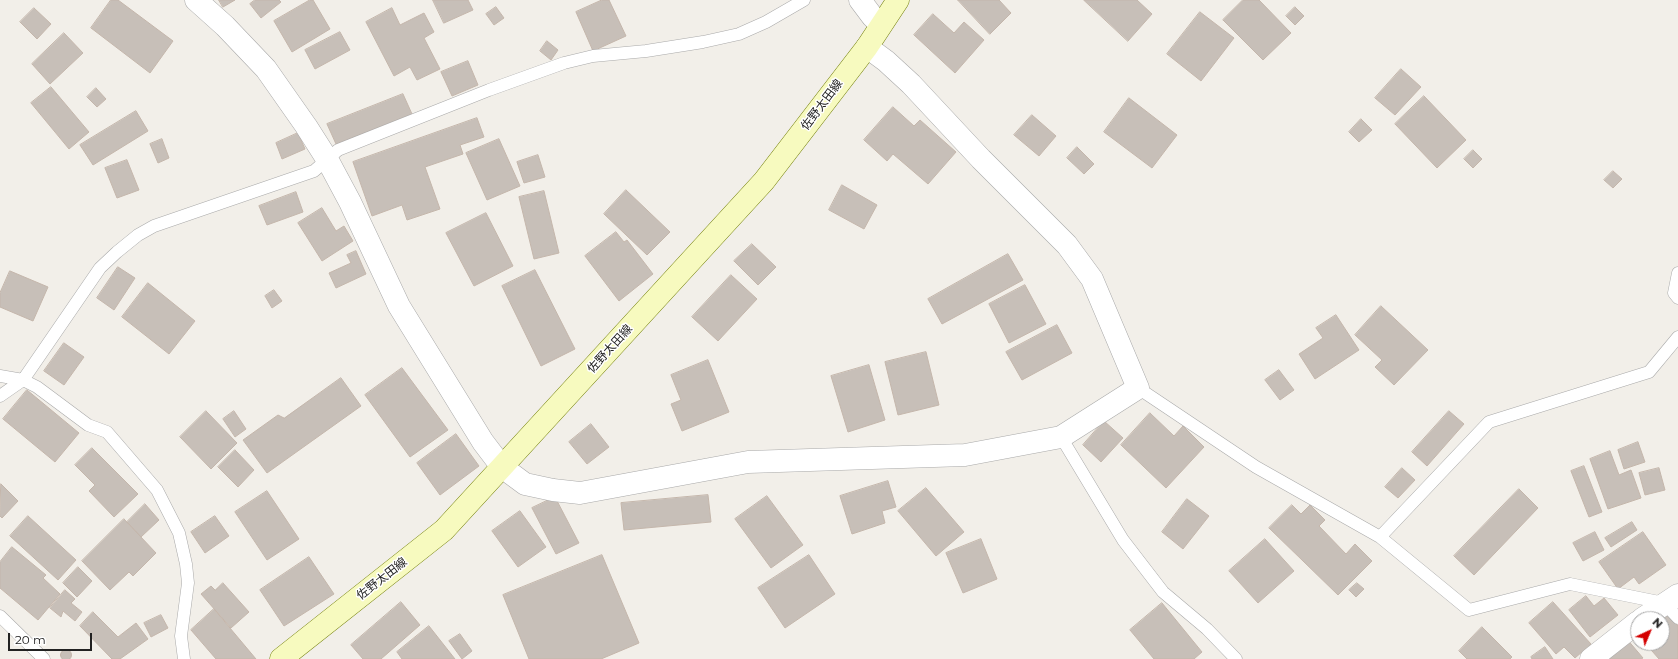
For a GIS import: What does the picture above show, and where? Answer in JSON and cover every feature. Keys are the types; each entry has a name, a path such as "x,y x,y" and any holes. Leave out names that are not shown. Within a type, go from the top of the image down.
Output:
{"main road":[{"name":"佐野太田線","path":"281,659 444,530 764,181 867,47 898,0"}],"street":[{"path":"196,0 225,26 266,69 306,126 327,159 350,202 399,306 483,442 502,467 525,484 553,490 580,493 748,462 965,455 1061,436 1138,388 1092,279 1067,245 981,159 911,84 886,61 867,47"},
{"path":"860,0 881,25"},
{"path":"1661,611 1673,606"},
{"path":"1592,659 1630,628"}],"lane":[{"path":"0,396 23,380 100,268 138,235 154,226 314,171 338,150 489,90 564,63 593,56 646,51 703,42 739,34 766,22 804,0"},
{"path":"1678,273 1674,293 1678,298"},
{"path":"1380,537 1489,422 1649,372 1678,337"},
{"path":"0,376 23,380 37,388 88,425 107,432 157,490 179,533 186,564 188,583 181,636 184,659"},
{"path":"1138,388 1256,467 1380,537 1469,610 1570,584 1673,606"},
{"path":"1061,436 1123,540 1163,592 1207,629 1236,659"},
{"path":"0,616 44,659"}],"building":[{"path":"111,0 118,0 173,41 150,73 91,28"},
{"path":"219,0 235,0 223,7"},
{"path":"255,0 279,0 281,2 261,18 250,4"},
{"path":"310,0 313,0 330,29 292,52 274,21"},
{"path":"433,0 468,0 473,10 444,23"},
{"path":"602,0 609,0 626,36 593,51 576,12"},
{"path":"958,0 999,0 1011,13 990,34"},
{"path":"1084,0 1137,0 1152,14 1128,41"},
{"path":"1243,0 1259,0 1291,33 1263,60 1223,20"},
{"path":"496,7 504,18 494,25 486,14"},
{"path":"1295,7 1304,16 1295,25 1286,16"},
{"path":"34,8 51,24 37,39 20,22"},
{"path":"392,8 400,25 424,13 434,32 424,38 440,69 417,80 410,67 394,76 366,22"},
{"path":"1200,12 1234,38 1201,81 1167,54"},
{"path":"933,14 954,33 964,22 984,40 955,73 914,35"},
{"path":"340,32 350,50 315,69 305,50"},
{"path":"64,33 83,53 50,84 32,64"},
{"path":"547,41 558,50 551,60 540,51"},
{"path":"468,61 478,85 452,96 441,72"},
{"path":"1401,69 1421,87 1395,115 1375,98"},
{"path":"51,87 89,132 69,149 31,103"},
{"path":"96,88 106,99 97,107 87,97"},
{"path":"403,94 412,114 336,144 327,124"},
{"path":"1424,96 1466,140 1437,168 1395,124"},
{"path":"1129,98 1177,135 1152,168 1104,132"},
{"path":"893,107 914,126 920,120 956,152 928,184 893,154 887,161 864,140"},
{"path":"136,111 148,131 93,165 80,145"},
{"path":"1032,115 1056,136 1039,156 1014,135"},
{"path":"477,118 484,137 460,145 463,154 425,167 440,209 407,220 402,205 372,216 353,162"},
{"path":"1361,119 1372,130 1359,142 1349,132"},
{"path":"298,133 305,149 282,159 276,143"},
{"path":"162,139 169,158 158,163 150,144"},
{"path":"499,139 520,186 487,200 466,153"},
{"path":"1077,147 1094,164 1084,174 1067,158"},
{"path":"1473,150 1482,159 1473,168 1464,159"},
{"path":"538,155 545,177 524,183 517,162"},
{"path":"127,160 139,190 117,198 105,168"},
{"path":"1613,171 1622,179 1613,188 1604,180"},
{"path":"842,185 877,205 864,229 829,210"},
{"path":"626,190 670,232 647,255 604,214"},
{"path":"544,191 559,253 534,259 519,197"},
{"path":"296,192 303,212 267,225 259,206"},
{"path":"322,208 336,231 344,226 353,241 322,261 298,223"},
{"path":"486,213 513,266 474,286 446,233"},
{"path":"616,232 624,242 627,240 653,274 619,301 585,256"},
{"path":"752,244 776,267 758,285 734,261"},
{"path":"356,251 366,274 336,288 329,273 351,263 347,255"},
{"path":"1008,254 1023,280 942,324 928,299"},
{"path":"118,267 135,278 114,310 97,298"},
{"path":"535,270 575,349 541,366 502,286"},
{"path":"10,271 48,287 33,321 0,307 0,293"},
{"path":"731,275 757,299 718,341 692,317"},
{"path":"148,283 195,321 169,354 122,317"},
{"path":"1025,285 1046,324 1009,343 989,304"},
{"path":"274,290 282,301 272,308 265,296"},
{"path":"1381,306 1428,350 1394,385 1375,367 1382,360 1355,335"},
{"path":"1336,315 1359,350 1315,379 1299,354 1323,338 1316,328"},
{"path":"1057,325 1072,353 1022,380 1006,352"},
{"path":"64,343 84,357 64,385 44,371"},
{"path":"926,352 939,405 898,415 885,362"},
{"path":"708,360 729,412 682,431 671,404 681,400 671,375"},
{"path":"869,365 885,420 848,432 831,376"},
{"path":"402,368 448,430 410,457 365,395"},
{"path":"1279,370 1294,390 1280,400 1265,380"},
{"path":"341,378 361,406 267,473 243,440 278,415 284,418"},
{"path":"27,390 79,433 55,462 3,419"},
{"path":"206,411 237,443 211,469 180,437"},
{"path":"234,411 246,429 235,437 223,419"},
{"path":"1449,411 1464,424 1427,466 1412,452"},
{"path":"1150,413 1174,436 1183,426 1204,447 1166,488 1121,445"},
{"path":"1104,421 1123,438 1101,462 1083,445"},
{"path":"591,424 609,447 587,464 569,442"},
{"path":"456,434 479,466 440,495 417,463"},
{"path":"1638,442 1645,462 1624,469 1618,450"},
{"path":"92,448 138,494 114,517 89,491 95,485 75,465"},
{"path":"235,450 254,470 238,487 218,467"},
{"path":"1610,451 1619,475 1631,470 1641,498 1608,509 1590,459"},
{"path":"1584,466 1602,512 1589,517 1571,471"},
{"path":"1402,468 1415,480 1398,498 1385,487"},
{"path":"1659,468 1665,490 1645,495 1639,473"},
{"path":"888,481 896,507 882,511 885,523 852,534 840,496"},
{"path":"1,484 18,501 2,518 0,516"},
{"path":"926,488 964,532 936,556 898,511"},
{"path":"1519,489 1538,508 1474,575 1454,556"},
{"path":"267,491 299,539 267,560 235,512"},
{"path":"708,495 711,522 624,530 621,503"},
{"path":"767,496 803,545 771,568 735,519"},
{"path":"555,497 579,543 556,554 532,508"},
{"path":"1187,499 1209,516 1183,549 1162,532"},
{"path":"145,504 159,520 141,537 127,522"},
{"path":"1292,505 1301,514 1310,505 1325,520 1319,526 1346,554 1355,544 1372,561 1338,595 1269,528"},
{"path":"520,511 546,547 518,567 492,531"},
{"path":"28,516 76,560 58,580 10,536"},
{"path":"215,516 229,536 205,553 191,532"},
{"path":"124,519 156,553 133,576 129,572 110,590 82,561"},
{"path":"1632,522 1637,530 1611,547 1605,538"},
{"path":"1595,532 1604,550 1583,561 1573,543"},
{"path":"1643,532 1666,565 1639,584 1634,577 1618,589 1599,562"},
{"path":"981,539 997,579 963,593 946,553"},
{"path":"1265,539 1294,571 1258,603 1229,571"},
{"path":"12,547 46,575 43,578 60,594 38,620 0,588 0,562"},
{"path":"602,555 639,643 601,659 529,659 503,595"},
{"path":"809,555 835,594 785,628 758,588"},
{"path":"309,557 334,594 284,626 260,590"},
{"path":"78,567 92,581 77,597 63,583"},
{"path":"223,583 249,612 231,628 201,594 211,586 215,590"},
{"path":"1357,583 1364,589 1356,597 1349,590"},
{"path":"65,590 75,599 71,603 82,612 75,621 63,611 61,617 50,608"},
{"path":"1586,596 1594,606 1604,598 1618,615 1590,637 1569,610"},
{"path":"401,602 420,625 381,659 363,659 351,645"},
{"path":"1553,602 1591,644 1575,658 1564,647 1556,654 1529,623"},
{"path":"1162,603 1202,652 1194,659 1154,659 1130,630"},
{"path":"214,609 256,659 216,659 191,630"},
{"path":"93,612 118,637 136,623 148,639 120,659 112,659 80,626"},
{"path":"161,615 168,628 151,637 144,623"},
{"path":"1670,617 1678,626 1678,659 1659,659 1652,651 1670,651"},
{"path":"429,626 455,659 402,659 397,652"},
{"path":"1482,627 1512,657 1510,659 1467,659 1459,651"},
{"path":"460,634 472,651 462,659 449,641"},
{"path":"1626,638 1630,643 1630,651 1637,651 1643,658 1641,659 1601,659"},
{"path":"1545,647 1553,659 1532,659 1531,657"},
{"path":"66,649 70,651 72,655 70,659 66,661 62,659 60,655 62,651"}]}
